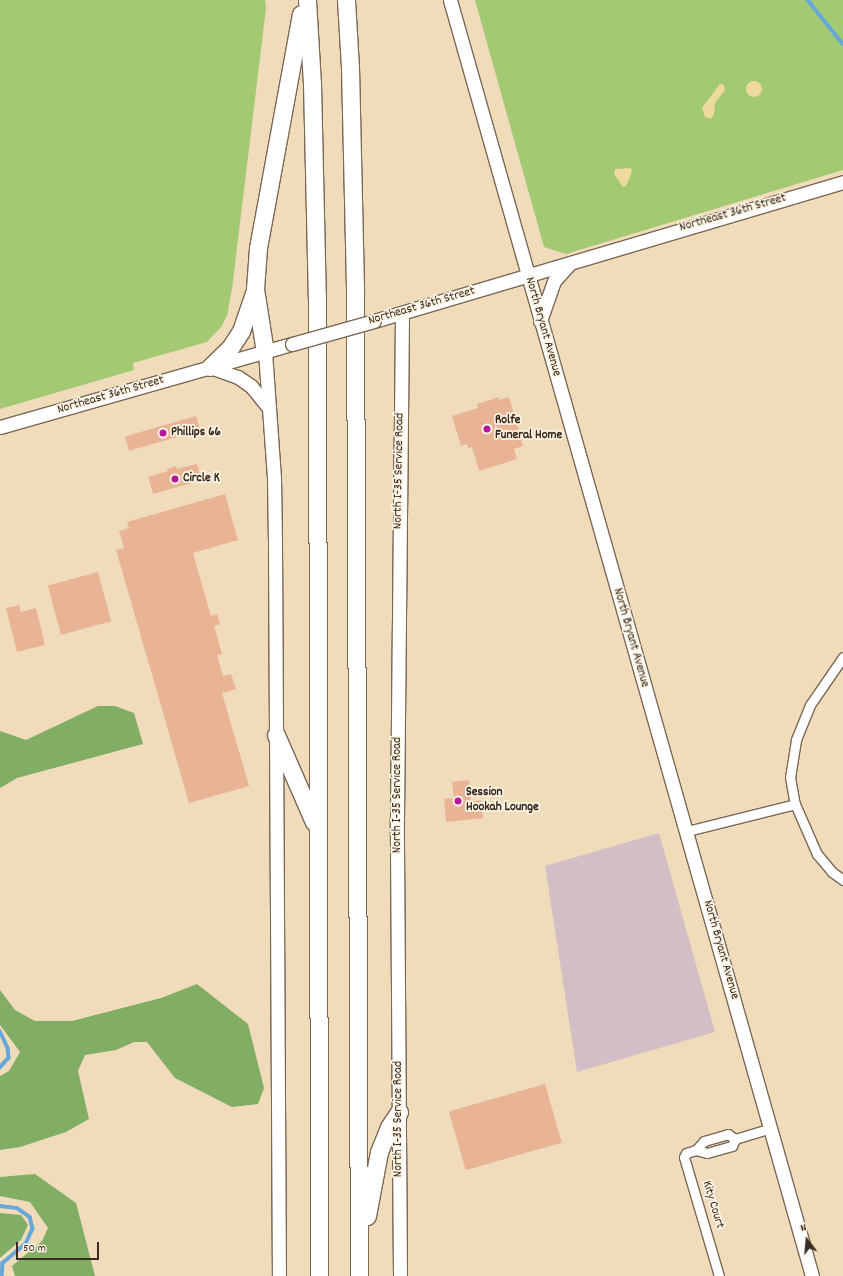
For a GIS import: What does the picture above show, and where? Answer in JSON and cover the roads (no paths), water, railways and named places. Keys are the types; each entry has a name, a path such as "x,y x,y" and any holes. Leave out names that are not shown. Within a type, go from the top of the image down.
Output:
{"highway":[{"path":"265,352 256,289 258,248 305,0"},
{"path":"305,0 312,83 317,298 319,1276"},
{"path":"346,0 350,67 355,292 359,1276"},
{"path":"210,367 230,348 241,331 256,289"},
{"path":"276,735 317,830"},
{"path":"359,1257 379,1152 389,1127 399,1112"}],"main road":[{"name":"North Bryant Avenue","path":"450,0 527,276 687,831 812,1276"},
{"name":"Northeast 36th Street","path":"0,427 402,313 843,182"},
{"path":"540,321 554,281 571,262"},
{"name":"North I-35 Service Road","path":"400,1276 397,819 402,313"},
{"path":"265,352 274,485 279,1276"},
{"path":"210,367 238,377 251,386 269,408"}],"street":[{"path":"843,657 810,705 796,740 790,777 795,804 817,854 832,872 843,880"},
{"path":"687,831 795,804"},
{"name":"Kity Court","path":"696,1150 707,1153 732,1146 735,1139 770,1128"},
{"name":"Kity Court","path":"719,1276 684,1158 686,1153 696,1150 704,1141 728,1134 735,1139"}],"waterway":[{"path":"808,0 843,44"},
{"path":"0,1031 8,1048 9,1058 0,1068"},
{"path":"0,1206 17,1208 30,1217 33,1229 26,1244 3,1263 2,1276"}],"place":[{"name":"Rolfe Funeral Home","path":"487,429"},
{"name":"Phillips 66","path":"163,433"},
{"name":"Circle K","path":"175,479"},
{"name":"Session Hookah Lounge","path":"458,801"}]}
